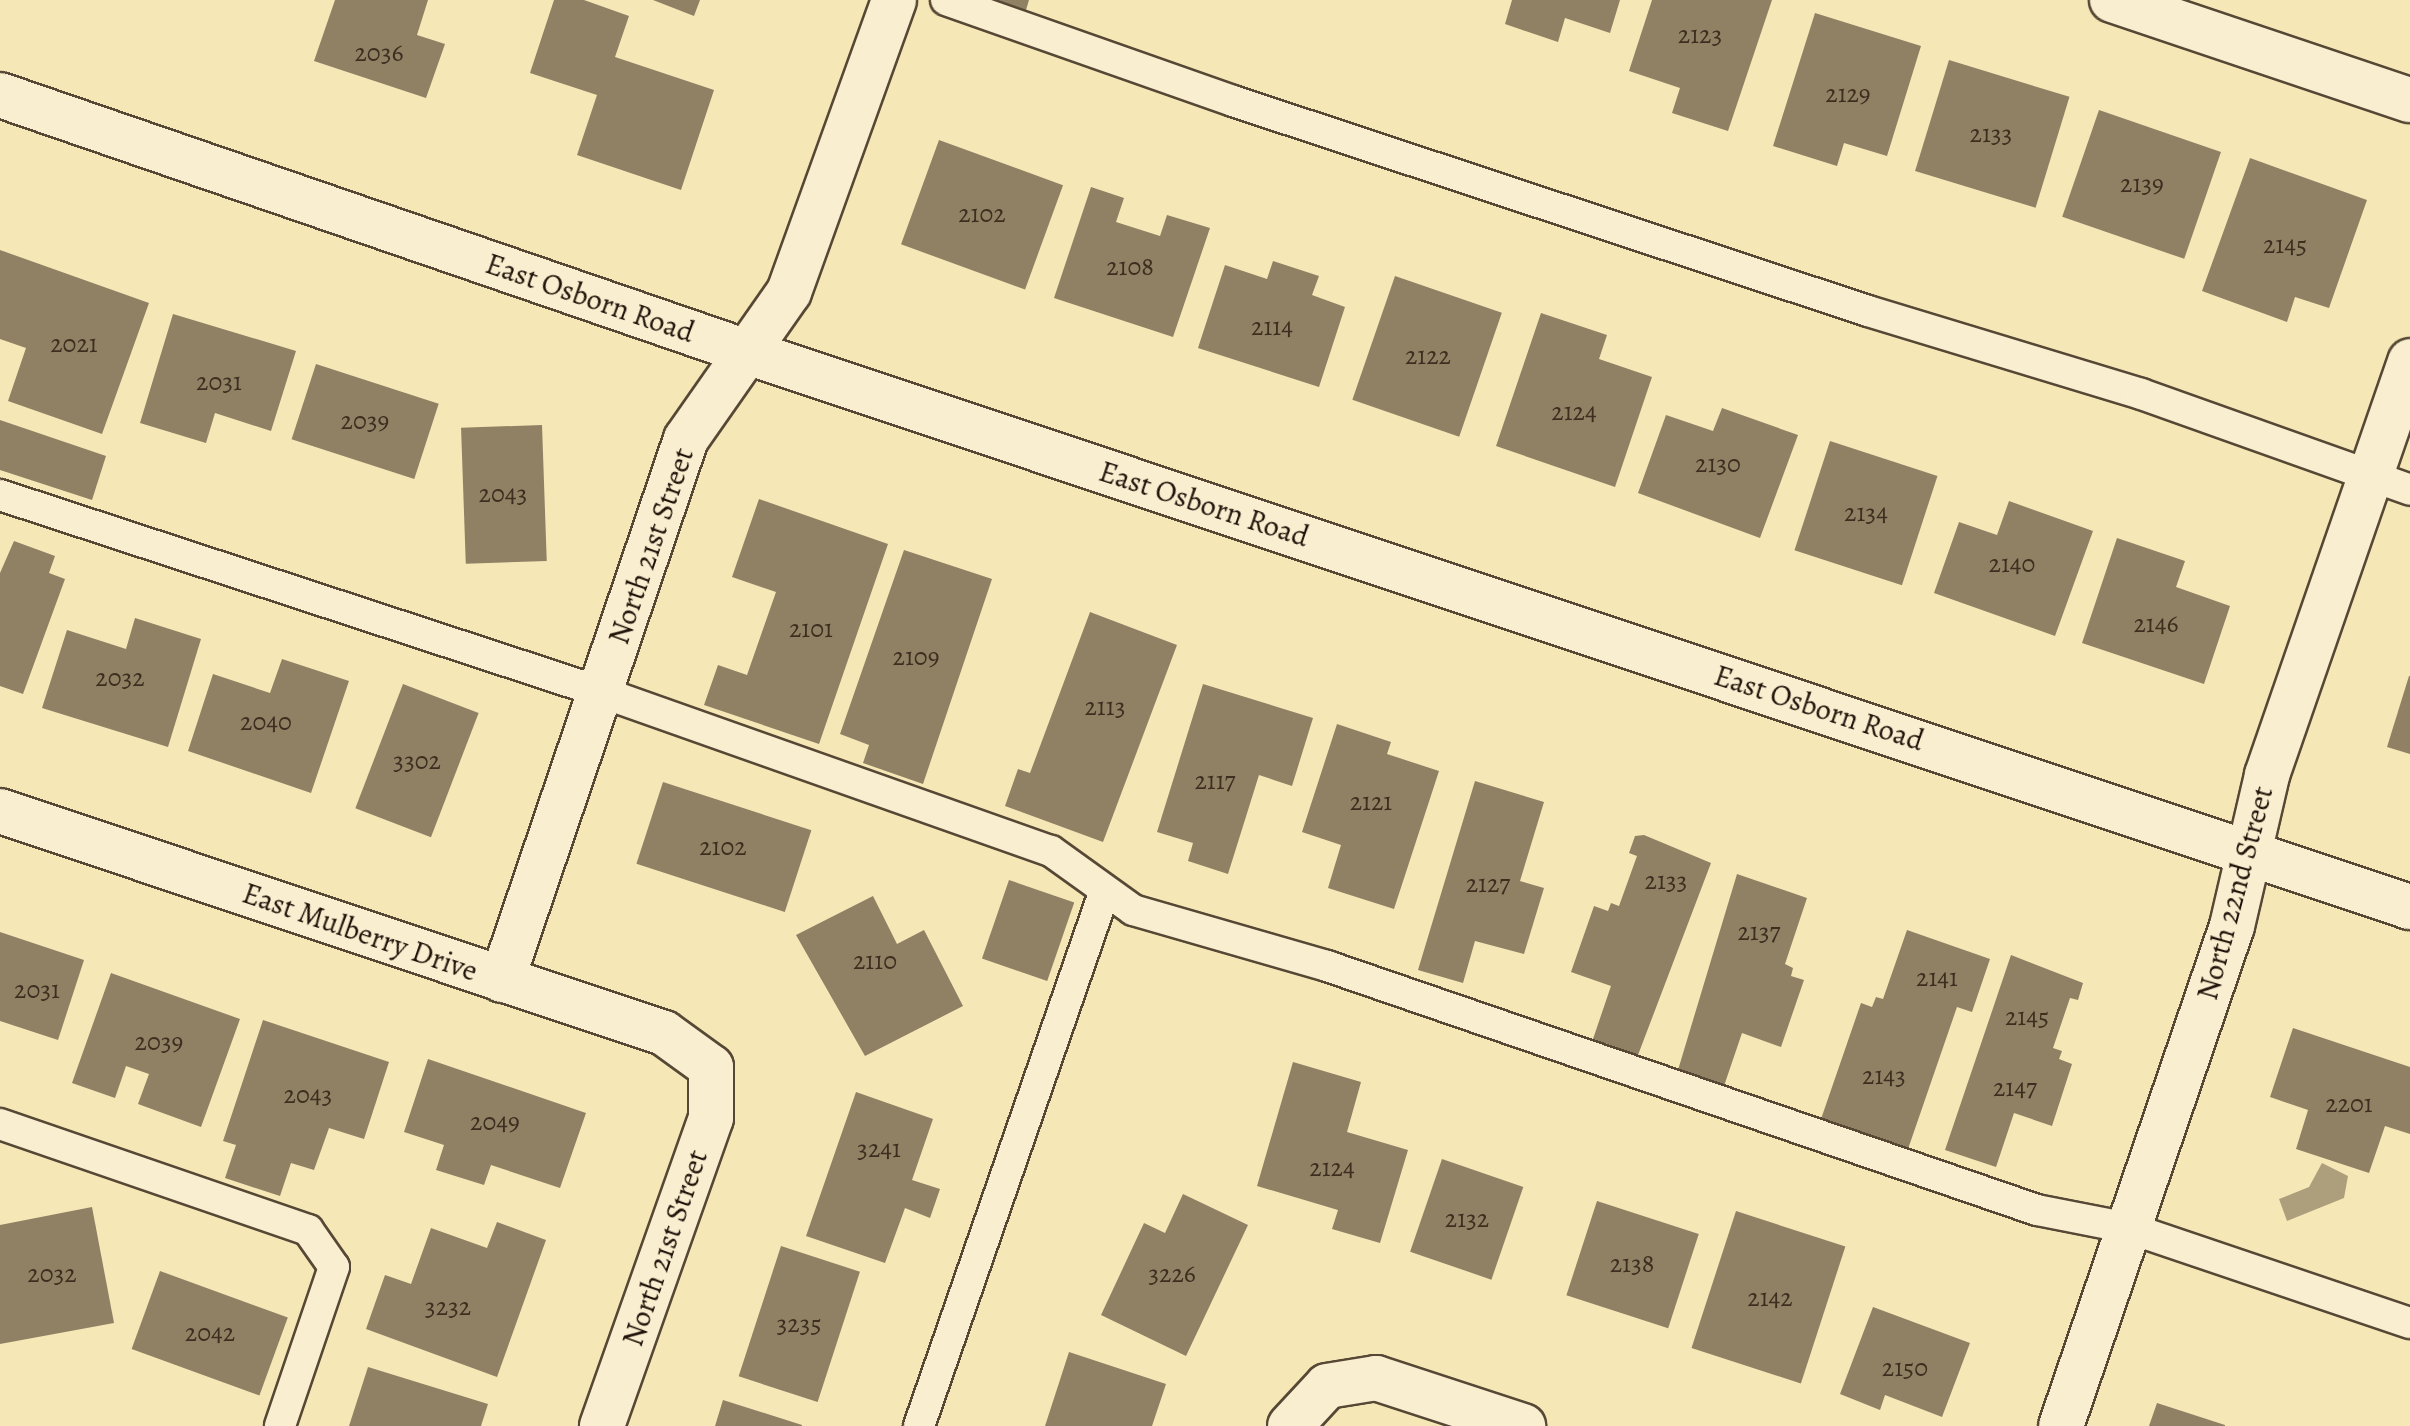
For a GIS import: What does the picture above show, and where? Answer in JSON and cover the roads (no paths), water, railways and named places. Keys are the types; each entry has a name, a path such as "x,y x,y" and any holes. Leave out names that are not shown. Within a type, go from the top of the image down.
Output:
{"street":[{"name":"North 21st Street","path":"502,980 686,439 798,272 894,0"},
{"path":"2112,0 2410,100"},
{"name":"East Osborn Road","path":"0,95 747,352 2410,907"},
{"name":"North 22nd Street","path":"2061,1426 2232,926 2267,775 2391,483 2410,361"},
{"name":"East Mulberry Drive","path":"0,811 664,1033 711,1067"},
{"name":"North 21st Street","path":"602,1426 711,1118 711,1067"},
{"path":"1290,1426 1327,1386 1376,1378 1523,1426"}],"lane":[{"path":"946,0 1233,101 1868,311 2141,394 2391,483"},
{"path":"0,495 601,692 1051,851 1104,893 1133,910 1327,966 2037,1210 2129,1228 2410,1323"},
{"path":"919,1426 1104,893"},
{"path":"0,1124 308,1230 334,1267 280,1426"}]}
